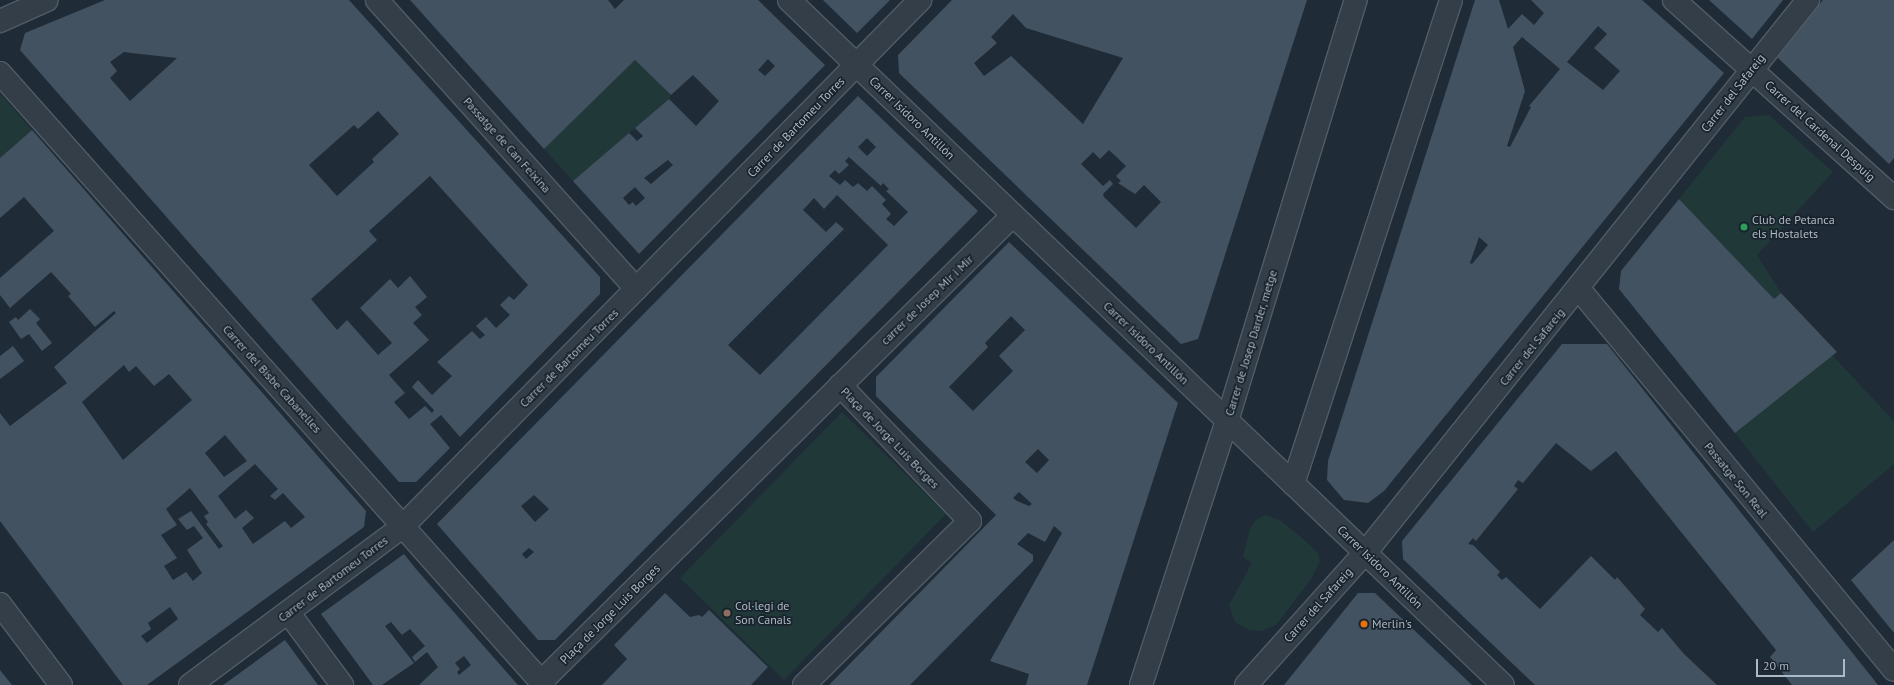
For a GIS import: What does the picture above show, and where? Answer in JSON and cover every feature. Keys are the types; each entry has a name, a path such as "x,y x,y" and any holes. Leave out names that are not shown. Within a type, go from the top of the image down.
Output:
{"street":[{"path":"0,21 47,0"},
{"name":"Passatge de Can Feixina","path":"377,0 636,290"},
{"name":"Carrer Isidoro Antillón","path":"789,0 1503,685"},
{"name":"Carrer de Bartomeu Torres","path":"190,685 403,526 920,0"},
{"name":"Carrer de Josep Darder, metge","path":"1141,685 1227,421 1356,0"},
{"path":"1293,484 1451,0"},
{"name":"Carrer del Cardenal Despuig","path":"1674,0 1893,194"},
{"name":"Carrer del Safareig","path":"1246,685 1365,553 1579,289 1751,69 1808,0"},
{"name":"Carrer del Bisbe Cabanelles","path":"0,74 543,684"},
{"name":"carrer de Josep Mir i Mir","path":"840,385 1013,215"},
{"name":"Passatge Son Real","path":"1579,289 1894,670"},
{"name":"Plaça de Jorge Luis Borges","path":"543,684 840,385 970,521 804,685"},
{"path":"0,604 61,685"},
{"path":"288,612 342,685"}],"green space":[{"path":"635,60 671,95 669,99 573,181 544,149"},
{"path":"0,93 32,130 0,158"},
{"name":"Club de Petanca els Hostalets","path":"1769,115 1833,172 1757,255 1781,293 1774,299 1679,199 1745,117"},
{"path":"1832,355 1894,421 1894,464 1813,532 1735,433"},
{"path":"842,412 946,514 784,680 680,578"},
{"path":"1266,515 1281,521 1300,536 1318,553 1320,561 1311,579 1276,625 1262,631 1249,630 1235,622 1229,605 1252,563 1243,557 1250,529 1256,520"}],"building":[{"path":"105,0 349,0 600,277 600,294 460,437 441,415 430,424 450,448 416,482 399,482 20,50 25,33","holes":["124,52 131,53 177,58 130,101 110,78 117,71 110,62","378,111 399,134 372,159 374,162 337,196 309,165 354,125 358,129","430,176 528,285 514,300 509,296 500,305 510,315 496,328 486,317 476,326 485,335 480,339 472,331 437,362 452,376 432,395 418,380 412,387 434,410 432,413 425,406 409,419 394,402 405,393 389,375 429,340 413,323 422,315 415,307 427,297 410,276 398,288 390,279 360,308 392,343 378,355 347,320 337,330 311,299 377,240 369,231"]},
{"path":"410,0 608,0 615,9 624,0 758,0 825,65 639,254 573,181 629,133 637,141 643,136 635,128 669,99 696,126 719,101 693,75 671,95 635,60 544,149","holes":["768,59 775,66 765,76 758,70","668,160 673,165 651,184 644,178","635,187 645,198 636,206 633,202 629,205 623,198"]},
{"path":"823,0 890,0 857,33"},
{"path":"952,0 1307,0 1198,339 1181,344 899,73 898,55","holes":["1013,14 1026,28 1123,58 1083,124 1011,56 984,76 974,63 997,43 991,37","1109,150 1126,166 1116,176 1121,181 1118,183 1135,194 1144,185 1161,202 1136,228 1104,197 1103,194 1113,184 1110,180 1103,186 1081,164 1093,152 1100,159"]},
{"path":"1475,0 1499,0 1508,29 1522,14 1534,25 1544,13 1531,0 1642,0 1724,73 1384,491 1368,503 1344,500 1327,480 1328,461","holes":["1598,26 1607,34 1594,48 1620,71 1603,90 1567,62","1522,37 1560,69 1529,106 1531,107 1510,147 1507,146 1525,91 1513,47","1479,237 1488,245 1472,264 1470,263"]},
{"path":"1709,0 1783,0 1752,39"},
{"path":"1823,0 1894,0 1894,158 1889,164 1777,57"},
{"path":"858,96 978,211 555,640 538,640 437,524","holes":["867,138 876,147 867,156 858,147","849,157 881,186 883,183 889,189 886,191 908,212 894,226 886,219 891,214 882,204 886,200 872,186 867,191 858,183 853,187 845,180 840,185 829,176 835,170 839,174 849,165 845,161","837,195 888,245 760,375 728,345 844,229 836,222 826,232 803,210 814,198 824,209","534,495 549,509 535,522 521,506","529,548 534,552 526,559 522,554"]},
{"path":"32,130 366,511 364,527 147,685 123,685 0,521 0,413 10,426 67,383 54,367 116,313 114,311 95,327 68,296 71,294 51,272 10,308 0,295 0,278 54,231 24,197 0,218 0,158","holes":["124,365 129,372 136,366 154,386 169,374 192,400 123,460 82,402","225,435 247,461 224,477 205,453","255,464 278,489 270,496 275,500 283,493 305,517 291,528 285,521 253,544 242,528 254,518 246,510 235,519 218,496","190,488 209,513 204,516 208,522 206,524 223,546 219,549 191,511 178,519 187,530 194,526 203,538 187,550 202,573 193,581 186,572 173,580 164,566 177,558 161,535 177,525 166,509","170,607 178,619 147,643 141,636 151,629 148,623"]},
{"path":"1679,199 1774,299 1781,293 1837,352 1735,433 1619,289 1621,271"},
{"path":"1009,242 1178,403 1087,685 1026,685 1029,674 990,661 1062,533 1054,526 1045,542 1028,533 1017,544 1033,555 1033,561 910,685 829,685 996,515 876,396 876,377","holes":["1011,316 1025,330 999,356 1013,371 973,411 949,387 988,347 985,343","1038,449 1049,460 1037,473 1025,462","1019,492 1032,504 1029,506 1013,498"]},
{"path":"30,309 40,319 36,323 52,343 42,351 29,334 21,339 9,322 16,317 18,320"},
{"path":"1562,344 1607,344 1878,685 1792,685 1770,657 1776,650 1616,451 1591,471 1556,443 1523,483 1518,480 1514,486 1518,489 1476,541 1473,538 1468,544 1473,545 1500,572 1497,575 1502,580 1506,577 1540,609 1591,556 1615,580 1617,577 1645,609 1640,615 1658,632 1662,628 1684,654 1717,685 1535,685 1403,559 1402,541"},
{"path":"13,346 24,361 0,379 0,356"},
{"path":"1894,540 1894,633 1851,580"},
{"path":"404,554 518,685 419,685 438,667 427,652 415,662 412,657 425,646 410,629 402,635 391,622 385,626 414,663 382,685 373,685 321,614","holes":["464,656 471,665 459,675 457,672 460,669 455,663"]},
{"path":"665,593 690,617 699,615 702,617 709,610 768,667 751,685 602,685 627,659 614,645"},
{"path":"1358,593 1375,593 1472,685 1284,685"},
{"path":"285,640 318,685 223,685 237,675"},
{"path":"0,670 12,685 0,685"}],"place":[{"name":"Club de Petanca els Hostalets","path":"1744,227"},
{"name":"Col·legi de Son Canals","path":"727,613"},
{"name":"Merlin's","path":"1364,624"}]}
